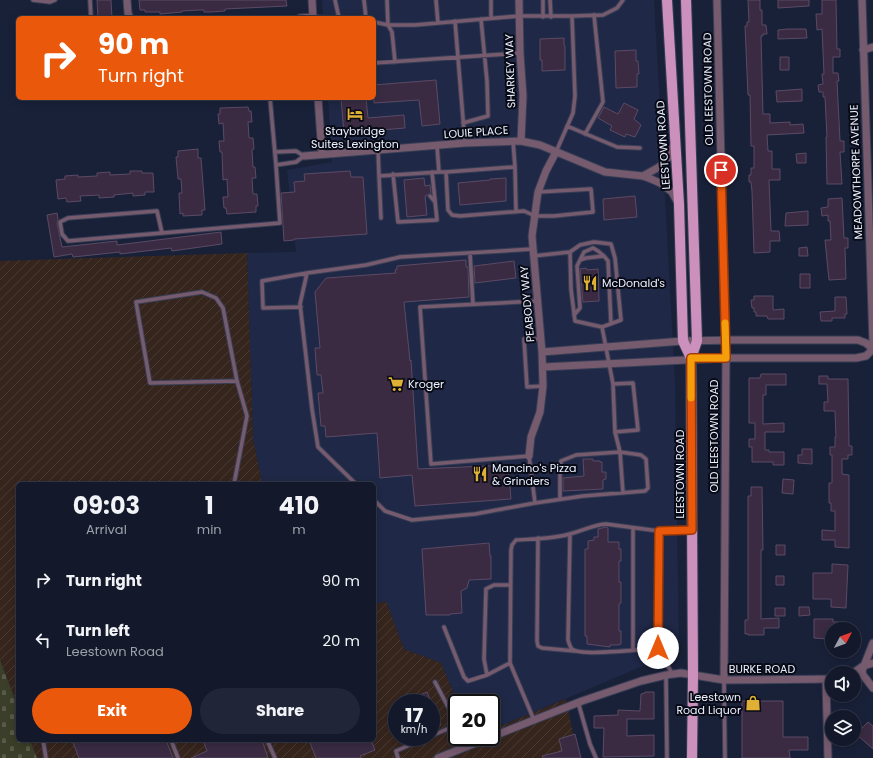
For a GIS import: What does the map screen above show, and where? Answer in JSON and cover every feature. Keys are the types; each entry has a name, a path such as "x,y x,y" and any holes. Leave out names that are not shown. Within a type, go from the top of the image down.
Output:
{"main road":[{"name":"LEESTOWN ROAD","path":"667,0 674,143 679,204 683,341 691,358"},
{"name":"LEESTOWN ROAD","path":"686,0 697,341 691,358 693,675 692,758"}],"street":[{"path":"127,0 129,16"},
{"path":"312,0 313,16"},
{"name":"SHARKEY WAY","path":"517,141 523,96 520,53 519,0"},
{"name":"OLD LEESTOWN ROAD","path":"717,0 726,358 724,680"},
{"name":"MEADOWTHORPE AVENUE","path":"862,0 863,50 871,198 873,344"},
{"path":"863,50 873,47"},
{"path":"318,100 322,154"},
{"name":"LOUIE PLACE","path":"304,156 465,143 517,141 540,145 605,172 643,176 660,183 672,192 679,204"},
{"path":"643,176 659,167 669,157 674,143"},
{"name":"PEABODY WAY","path":"529,456 531,438 540,412 543,386 542,352 532,236 538,192 546,171 556,152"},
{"path":"542,352 683,341 725,340 858,340 866,343 873,349 866,356 856,358 691,358 543,367"},
{"path":"873,643 862,671 873,688"},
{"path":"863,666 873,663"},
{"name":"BURKE ROAD","path":"500,733 578,702 641,681 669,675 681,673 724,680 825,679"},
{"path":"828,758 829,702"},
{"name":"BURKE ROAD","path":"438,758 466,747"}],"lane":[{"path":"33,0 50,2 55,0"},
{"path":"90,0 91,16"},
{"path":"335,0 338,16"},
{"path":"364,0 366,16"},
{"path":"387,0 388,25 392,32 395,62"},
{"path":"436,0 438,23"},
{"path":"491,0 491,18"},
{"path":"542,0 543,16"},
{"path":"550,0 551,16"},
{"path":"376,22 388,25 415,25 519,16 603,15 617,8 623,0"},
{"path":"586,134 603,102 594,15"},
{"path":"556,152 573,113 575,96 572,16"},
{"path":"463,123 488,116 487,80 481,19"},
{"path":"456,21 465,143"},
{"path":"376,63 520,53"},
{"path":"162,233 157,211 68,218 60,222 62,234 68,241 280,223 270,100"},
{"path":"567,126 617,147 640,148"},
{"path":"516,212 514,167 517,141"},
{"path":"436,146 439,172"},
{"path":"378,150 382,218"},
{"path":"275,152 296,151 304,156 296,162 276,165"},
{"path":"379,176 514,167"},
{"path":"393,174 398,222 437,220 432,172"},
{"path":"446,172 448,210 452,215 460,216 524,211 535,216 554,216 593,212 591,189 538,192"},
{"path":"429,185 433,178"},
{"path":"430,196 435,202"},
{"path":"301,307 263,308 262,280 366,265 400,257 470,253 570,252 580,245 594,242 611,244 615,258 621,320 602,327 575,321 571,289 570,252"},
{"path":"574,315 580,308 577,266 584,252 593,248 598,250 608,261 611,323"},
{"path":"470,253 472,304"},
{"path":"580,260 604,256"},
{"path":"307,273 301,307 312,409 318,447 354,482"},
{"path":"234,482 247,416 237,381 223,308 216,298 202,292 136,302 150,383 237,381"},
{"path":"535,503 529,456 431,464 420,307 538,301"},
{"path":"602,327 613,384 616,432 620,452 624,493"},
{"path":"541,339 524,339 527,387 543,386"},
{"path":"613,384 634,383 638,430 616,432"},
{"path":"376,502 385,511 412,520 475,514 560,499 645,491 648,488 646,459 641,456 620,452 576,455 561,461 560,499"},
{"path":"534,720 510,663 510,550 516,540 561,536 597,525 606,524 659,531 692,530"},
{"path":"633,528 633,650"},
{"path":"659,531 658,648 669,675 667,758"},
{"path":"570,534 568,640 571,648 578,651"},
{"path":"538,538 538,646 542,648 578,651 614,652 658,648"},
{"path":"487,676 484,659 486,589 494,585 510,584"},
{"path":"444,627 464,677 468,681 487,676 510,663"},
{"path":"724,680 724,758"},
{"path":"435,682 448,707"},
{"path":"578,702 590,744 596,758"},
{"path":"43,742 46,758"},
{"path":"172,742 178,758"},
{"path":"268,742 275,758"},
{"path":"398,758 396,751 407,746"}],"shaded area":[{"path":"322,0 654,0 675,381 679,651 500,726 500,694 454,694 441,663 404,649 386,601 376,604 376,482 262,482 253,438 247,253 296,252 287,170 332,162 328,100 376,100 376,16 323,16"},
{"path":"247,253 253,438 262,482 16,482 16,702 0,660 0,261"},
{"path":"386,601 404,649 441,663 454,694 448,694 448,746 500,746 500,726 566,699 578,758 37,758 31,742 376,742 376,604"}],"green space":[{"path":"0,660 16,702 16,742 31,742 37,758 0,758"}],"building":[{"path":"97,0 111,0 112,16 98,16"},
{"path":"139,0 286,0 287,6 225,9 225,11 211,12 204,12 204,10 182,11 160,14 160,12 145,12 145,10 140,10"},
{"path":"748,0 760,0 762,25 766,25 767,34 763,34 763,36 761,36 763,114 770,114 770,123 790,122 790,125 803,124 804,133 767,135 768,151 772,151 772,169 780,169 780,180 769,180 771,231 779,231 780,241 770,241 770,252 754,253 752,191 751,182 749,182 749,175 751,175 751,168 754,168 754,146 751,146 750,95 748,95 745,26 747,26 747,22 749,22"},
{"path":"778,0 809,0 809,6 778,8"},
{"path":"822,0 836,0 837,49 840,49 840,57 833,57 833,73 838,73 839,81 837,81 840,141 844,141 844,152 840,152 842,184 827,184 825,97 823,97 823,92 819,92 818,85 823,84 822,74 824,74 822,29 817,30 816,14 822,14"},
{"path":"806,29 807,38 778,39 778,30"},
{"path":"564,38 565,70 542,71 542,60 540,60 540,39"},
{"path":"636,50 636,61 638,61 639,74 637,74 637,87 616,88 615,51"},
{"path":"780,57 789,57 789,70 780,70"},
{"name":"Staybridge Suites Lexington","path":"436,80 440,124 422,126 419,100 374,103 374,100 376,100 376,85"},
{"path":"802,89 802,101 777,102 776,91"},
{"path":"341,100 366,100 368,118 404,115 405,128 344,133"},
{"path":"624,103 638,110 634,119 641,125 635,137 626,134 625,137 610,130 612,126 598,118 604,107 618,114"},
{"path":"248,107 249,111 251,111 252,122 248,122 249,138 253,138 253,167 255,167 256,178 252,178 253,194 257,194 258,206 256,206 256,212 227,214 226,208 224,208 223,197 228,197 227,179 223,180 222,152 220,152 219,141 224,141 223,123 219,124 218,114 220,114 220,108"},
{"path":"198,149 198,158 201,158 205,210 202,210 202,215 183,216 183,213 180,214 179,193 182,193 181,179 178,179 176,157 178,157 178,151"},
{"path":"806,153 806,163 797,163 796,154"},
{"path":"130,171 153,173 154,192 145,192 145,195 133,196 133,193 99,198 99,195 80,196 81,201 67,202 66,198 58,199 56,180 65,179 65,176 97,176 97,173 110,172 110,175 130,174"},
{"path":"350,171 351,177 363,177 367,234 284,241 281,193 295,192 294,182 305,181 304,174"},
{"path":"424,178 425,186 430,185 431,193 425,196 427,215 407,217 404,180"},
{"path":"506,178 506,201 460,205 458,183"},
{"path":"635,196 637,217 604,220 603,199"},
{"path":"842,198 844,238 848,238 848,248 845,248 846,279 829,280 825,240 831,240 830,221 828,221 828,215 822,216 821,208 828,207 828,199"},
{"path":"808,211 808,225 785,226 786,213"},
{"path":"57,213 57,223 62,247 117,241 117,245 221,232 222,244 172,251 171,248 120,254 120,252 73,257 72,254 54,257 47,215"},
{"path":"807,247 808,256 799,256 799,248"},
{"path":"466,260 466,267 468,267 469,297 404,302 410,361 411,360 418,469 508,465 511,499 415,506 412,475 380,478 377,433 326,437 325,426 321,426 318,393 323,393 321,375 317,375 315,348 320,348 315,292 326,278 396,273 395,270 397,269 397,266"},
{"path":"514,261 516,278 475,283 474,266"},
{"name":"McDonald's","path":"586,268 587,270 598,269 599,301 583,302 580,269"},
{"path":"800,274 810,274 810,288 800,288"},
{"path":"754,296 773,296 773,310 784,309 784,319 768,319 767,316 756,316 754,308 752,308 751,300 754,300"},
{"path":"835,297 846,297 847,314 845,314 845,318 832,318 832,321 821,321 820,312 835,311"},
{"path":"761,374 786,374 786,385 766,385 766,395 763,395 763,424 784,423 784,432 765,432 765,450 769,450 769,452 784,452 784,465 773,465 773,462 752,462 752,447 749,447 749,439 755,439 755,423 749,423 749,378 760,378"},
{"path":"819,376 828,376 828,379 848,379 849,446 852,446 852,455 848,455 848,459 842,459 842,474 849,475 849,548 835,547 835,540 822,540 822,530 835,531 835,511 831,511 831,503 829,503 829,483 832,483 832,455 830,455 830,447 835,447 836,437 835,411 824,411 824,402 828,402 827,384 819,384"},
{"path":"802,449 812,449 812,464 798,463 798,455 802,455"},
{"path":"583,459 593,459 593,461 602,462 602,472 606,472 606,479 603,480 603,489 563,491 563,478 584,476"},
{"path":"783,479 794,480 793,494 782,493"},
{"path":"751,487 762,487 763,550 761,550 761,619 779,618 779,628 764,628 764,635 745,634 745,620 748,620 748,496 751,496"},
{"path":"608,528 608,542 619,542 619,549 621,549 621,561 619,561 621,603 619,604 619,631 621,631 621,644 610,645 610,647 587,644 587,636 585,636 585,549 588,549 588,541 594,540 594,537 598,537 598,529"},
{"path":"489,543 491,556 491,579 469,580 467,588 461,591 462,613 450,615 426,615 422,549"},
{"path":"776,545 785,545 785,555 776,555"},
{"path":"832,564 848,565 846,608 831,607 831,599 813,599 813,573 832,573"},
{"path":"776,576 784,576 784,585 776,585"},
{"path":"799,607 809,607 810,615 799,616"},
{"path":"775,608 785,608 785,616 775,616"},
{"path":"814,619 833,619 833,622 825,622 825,639 814,638"},
{"path":"645,692 654,692 654,719 627,719 627,736 654,735 654,756 603,757 604,728 594,728 594,716 618,715 618,710 640,711 641,694"},
{"path":"742,701 783,701 783,737 808,737 808,750 789,750 790,758 742,758"},
{"path":"868,722 873,726 873,749 861,738 861,729"},
{"path":"575,734 581,758 543,758 542,756 562,751 559,739"},
{"path":"73,742 167,742 173,758 79,758"},
{"path":"204,742 263,742 268,758 191,758 207,751"},
{"path":"310,742 372,742 375,750 360,756 361,758 316,758"}],"slow traffic":[{"path":"691,398 691,358 726,358 725,323"}],"place":[{"name":"Staybridge Suites Lexington","path":"355,114"},
{"name":"McDonald's","path":"590,283"},
{"name":"Kroger","path":"396,384"},
{"name":"Mancino's Pizza & Grinders","path":"480,474"},
{"name":"Leestown Road Liquor","path":"753,703"}],"route":[{"path":"658,648 659,531 692,530 691,358 726,358 721,170"}]}
